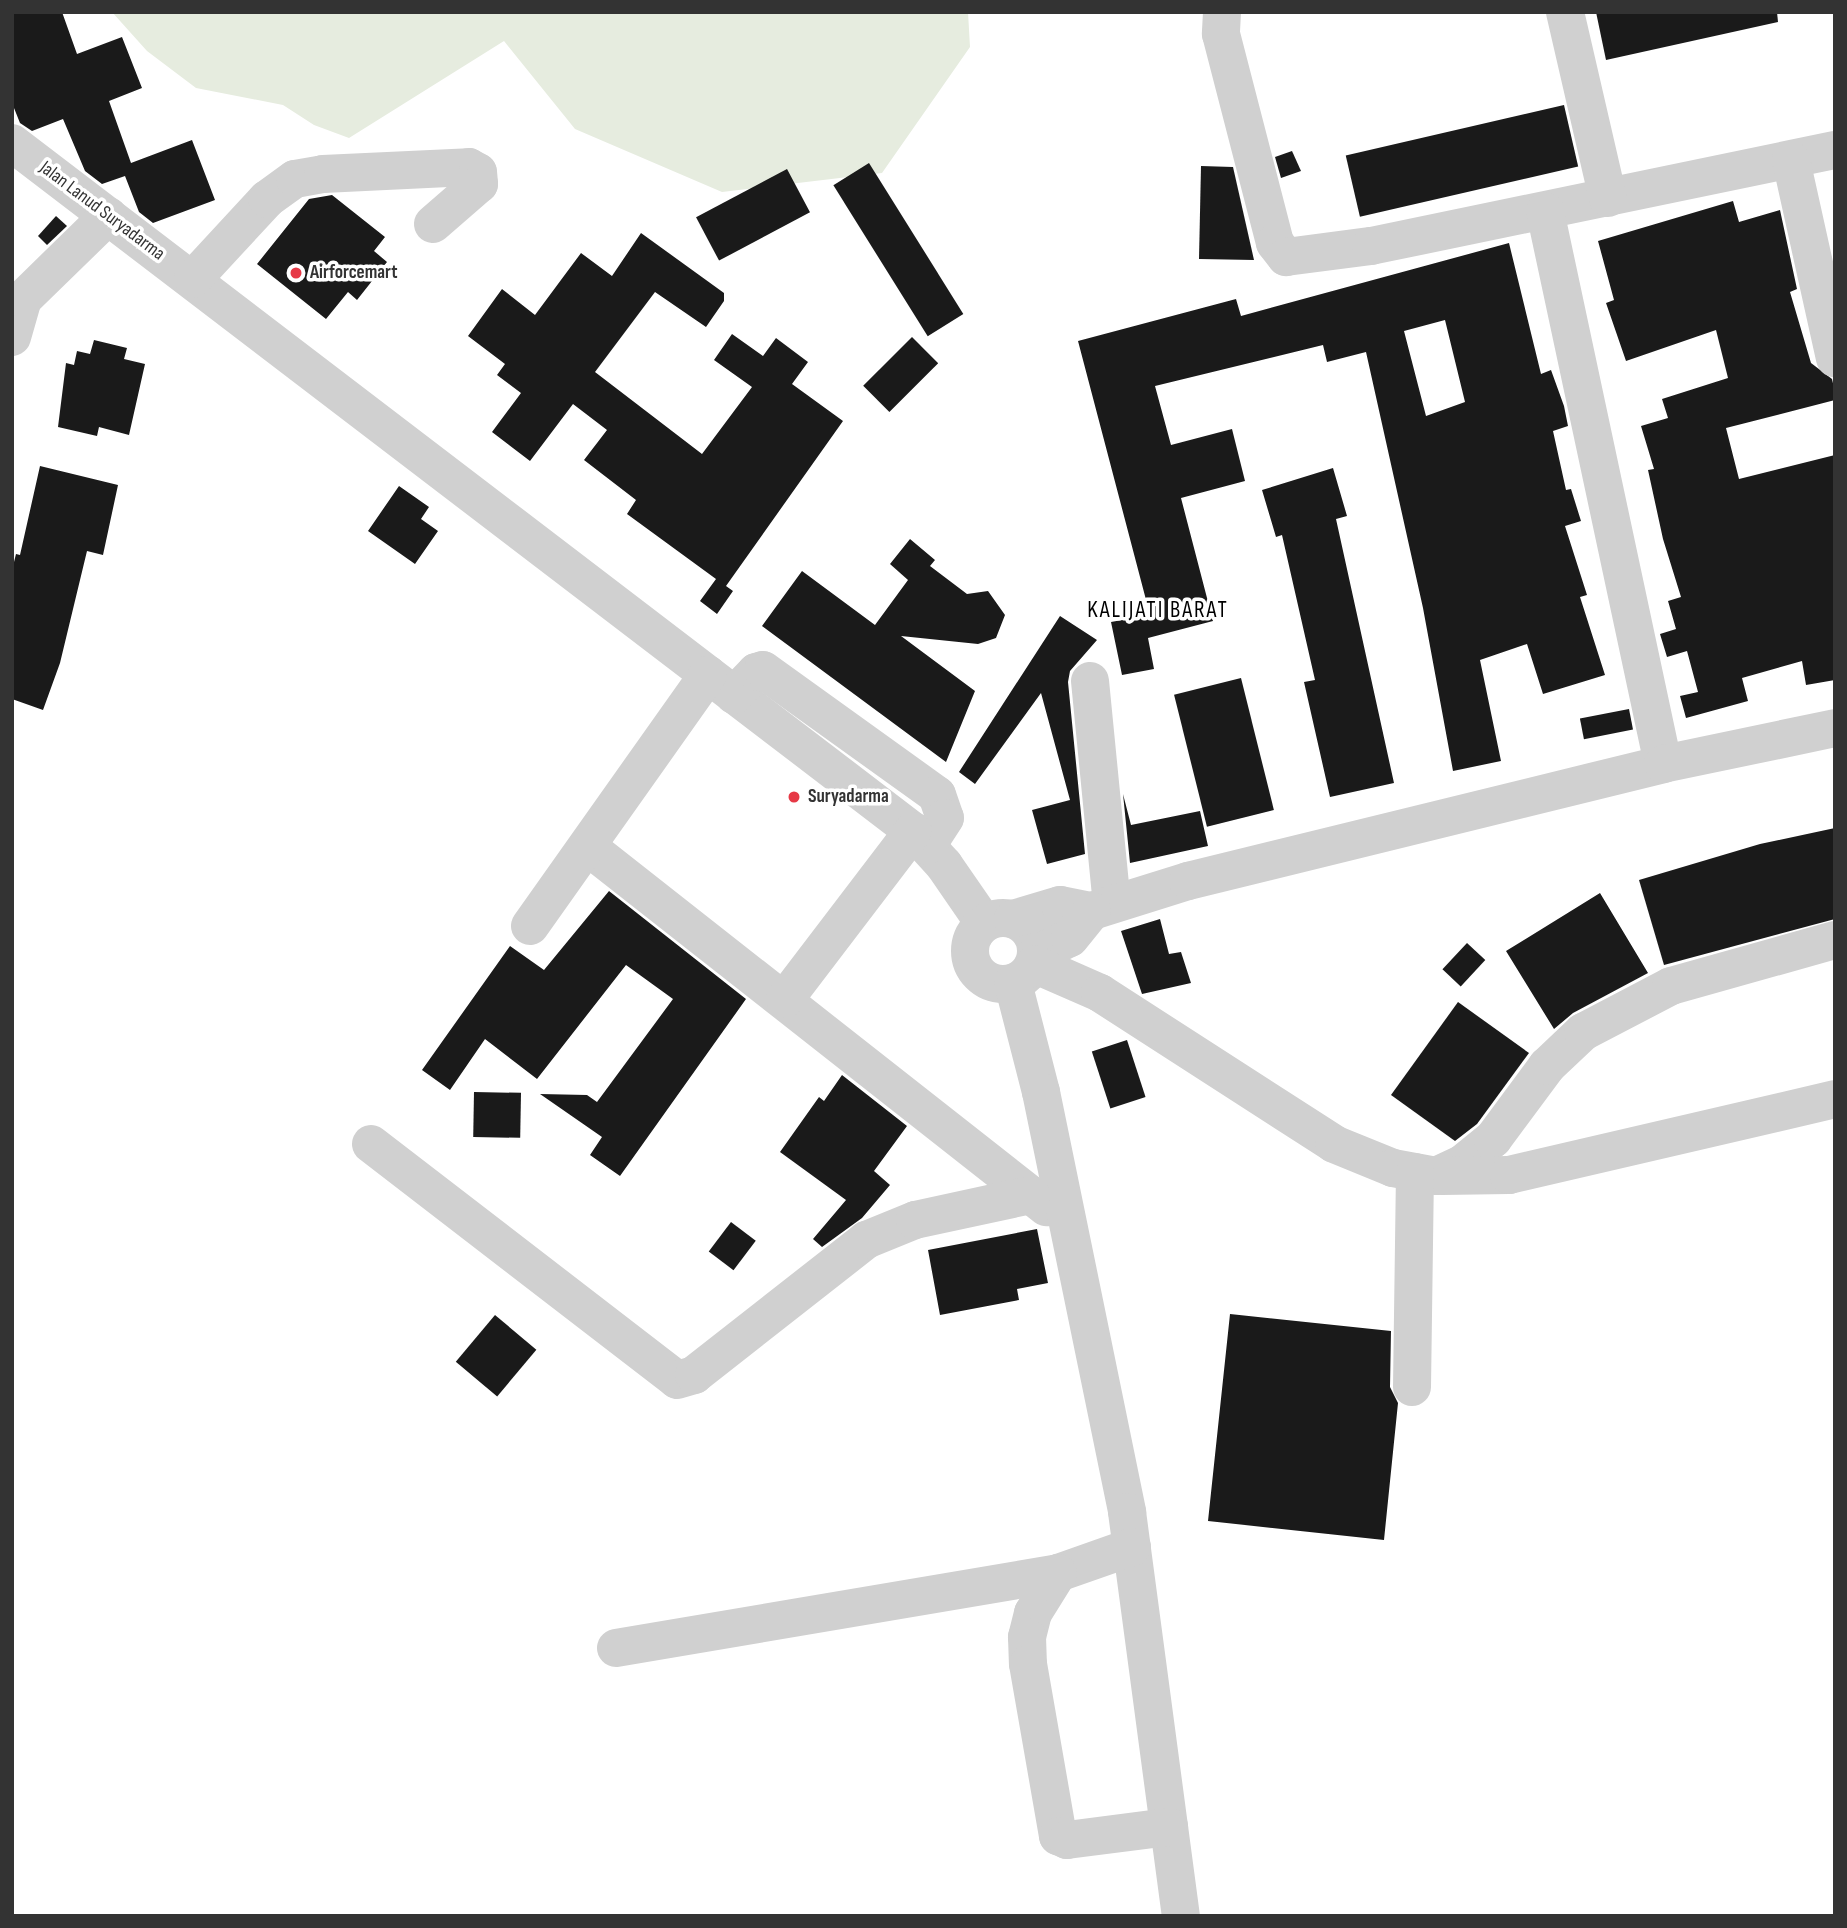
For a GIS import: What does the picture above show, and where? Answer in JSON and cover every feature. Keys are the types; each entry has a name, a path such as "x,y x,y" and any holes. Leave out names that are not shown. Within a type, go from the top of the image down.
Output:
{"street":[{"path":"1222,12 1221,34 1272,231 1286,257 1371,247 1835,150"},
{"path":"1565,12 1608,198"},
{"name":"Jalan Lanud Suryadarma","path":"12,143 721,685"},
{"path":"1791,160 1835,358"},
{"path":"193,279 267,199 295,179 324,174 468,167 478,172 479,184 433,224"},
{"path":"1545,211 1663,764"},
{"path":"12,337 23,299 108,216"},
{"path":"530,926 587,847 721,685 763,670 937,795 945,818 920,839 785,999"},
{"path":"1090,681 1102,907 1070,938 1028,967 990,982 973,966 970,942 999,921 1060,905 1102,907 1188,881 1663,764 1835,728"},
{"path":"920,839 999,921 1034,937 1028,967 1069,1226 1132,1547 1181,1916"},
{"path":"587,847 785,999 1069,1226"},
{"path":"1426,1174 1462,1164 1493,1139 1547,1066 1583,1032 1671,986 1835,940"},
{"path":"1028,967 1100,993 1334,1144 1426,1174 1509,1175 1835,1099"},
{"path":"372,1144 677,1380 694,1375 866,1240 915,1220 1031,1195"},
{"path":"1412,1387 1426,1174"},
{"path":"617,1648 1058,1573 1132,1547"},
{"path":"1058,1573 1033,1613 1027,1637 1056,1832 1067,1840 1169,1827"}],"shaded area":[{"path":"112,12 968,12 970,47 882,173 722,192 575,129 504,41 349,138 314,125 283,105 196,88 147,51"}],"building":[{"path":"12,12 62,12 77,54 122,37 142,88 109,101 131,163 192,140 215,200 153,223 139,212 125,176 102,184 85,171 63,119 32,131 20,123 12,103"},
{"path":"1596,12 1777,12 1778,22 1606,60"},
{"path":"1564,105 1578,166 1360,217 1346,155"},
{"path":"1292,151 1301,171 1281,178 1275,157"},
{"path":"869,163 963,314 928,336 833,185"},
{"path":"1201,166 1233,167 1254,260 1199,259"},
{"path":"787,169 810,212 719,261 696,217"},
{"path":"332,195 385,237 374,251 387,262 357,300 348,292 326,319 257,264 309,199"},
{"path":"1733,201 1739,222 1780,210 1797,289 1790,292 1811,363 1832,379 1835,392 1835,400 1726,428 1739,479 1835,455 1835,680 1806,685 1802,661 1742,678 1748,701 1686,718 1680,696 1698,692 1687,651 1667,657 1660,634 1676,629 1668,601 1681,597 1663,539 1648,470 1654,469 1641,426 1668,418 1662,399 1728,378 1716,330 1626,361 1606,303 1614,300 1598,241"},
{"path":"56,216 67,226 47,245 38,236"},
{"path":"641,233 724,293 724,301 706,327 655,292 595,372 702,454 752,387 714,360 732,334 763,356 776,338 808,362 792,384 843,421 726,586 733,591 717,614 700,601 716,579 627,514 636,500 584,460 607,430 573,404 530,461 492,432 521,393 497,375 505,364 468,336 502,289 535,315 581,253 612,276"},
{"path":"1509,243 1541,374 1551,370 1564,406 1568,426 1553,431 1566,490 1571,489 1581,521 1565,526 1587,595 1580,597 1605,675 1543,694 1527,644 1480,660 1501,761 1453,771 1423,608 1366,352 1327,362 1323,345 1155,386 1171,445 1232,429 1245,481 1181,498 1213,621 1148,638 1154,669 1122,675 1111,622 1150,615 1078,341 1236,299 1241,316","holes":["1445,320 1465,402 1426,416 1404,331"]},
{"path":"912,337 938,363 889,412 863,386"},
{"path":"94,340 127,348 124,359 145,364 129,435 99,427 97,436 58,427 66,363 74,365 77,351 90,354"},
{"path":"40,466 118,485 103,555 87,551 60,663 43,710 12,699 12,570 16,554 20,555"},
{"path":"1333,468 1347,516 1336,519 1394,783 1330,797 1304,682 1315,680 1282,535 1276,537 1262,490"},
{"path":"399,486 429,507 421,519 438,531 415,564 368,531"},
{"path":"910,539 935,560 930,566 967,594 988,591 1005,615 996,638 978,644 901,636 975,691 946,762 762,626 802,571 875,625 908,580 890,564"},
{"path":"1060,616 1097,640 1070,671 1068,682 1085,854 1047,864 1032,810 1070,800 1041,693 975,784 959,772"},
{"path":"1241,678 1274,810 1207,827 1174,695"},
{"path":"1629,709 1633,730 1584,739 1580,719"},
{"path":"1123,794 1131,825 1200,811 1208,846 1130,863"},
{"path":"1835,828 1835,919 1664,965 1639,880 1760,844"},
{"path":"609,891 746,999 620,1176 590,1155 602,1137 540,1094 587,1095 597,1102 673,999 626,965 537,1079 485,1039 450,1090 422,1070 510,946 544,970"},
{"path":"1600,893 1648,973 1573,1013 1554,1029 1506,951"},
{"path":"1160,919 1169,954 1181,952 1191,983 1142,994 1121,931"},
{"path":"1467,943 1485,960 1461,986 1442,969"},
{"path":"1458,1002 1529,1053 1477,1124 1455,1141 1391,1095"},
{"path":"1127,1040 1146,1097 1110,1108 1092,1051"},
{"path":"842,1075 907,1126 874,1171 890,1185 862,1218 822,1247 813,1239 846,1200 780,1152 819,1097 824,1101"},
{"path":"474,1092 521,1093 520,1138 473,1137"},
{"path":"731,1222 756,1241 733,1270 709,1252"},
{"path":"1037,1229 1048,1283 1017,1289 1019,1300 940,1315 928,1250"},
{"path":"1230,1314 1391,1331 1390,1387 1398,1403 1384,1540 1208,1521"},
{"path":"495,1315 536,1350 497,1396 456,1362"}],"place":[{"name":"Airforcemart","path":"296,273"},
{"name":"Suryadarma","path":"794,797"}],"district":[{"name":"KALIJATI BARAT","path":"1158,610"}]}
